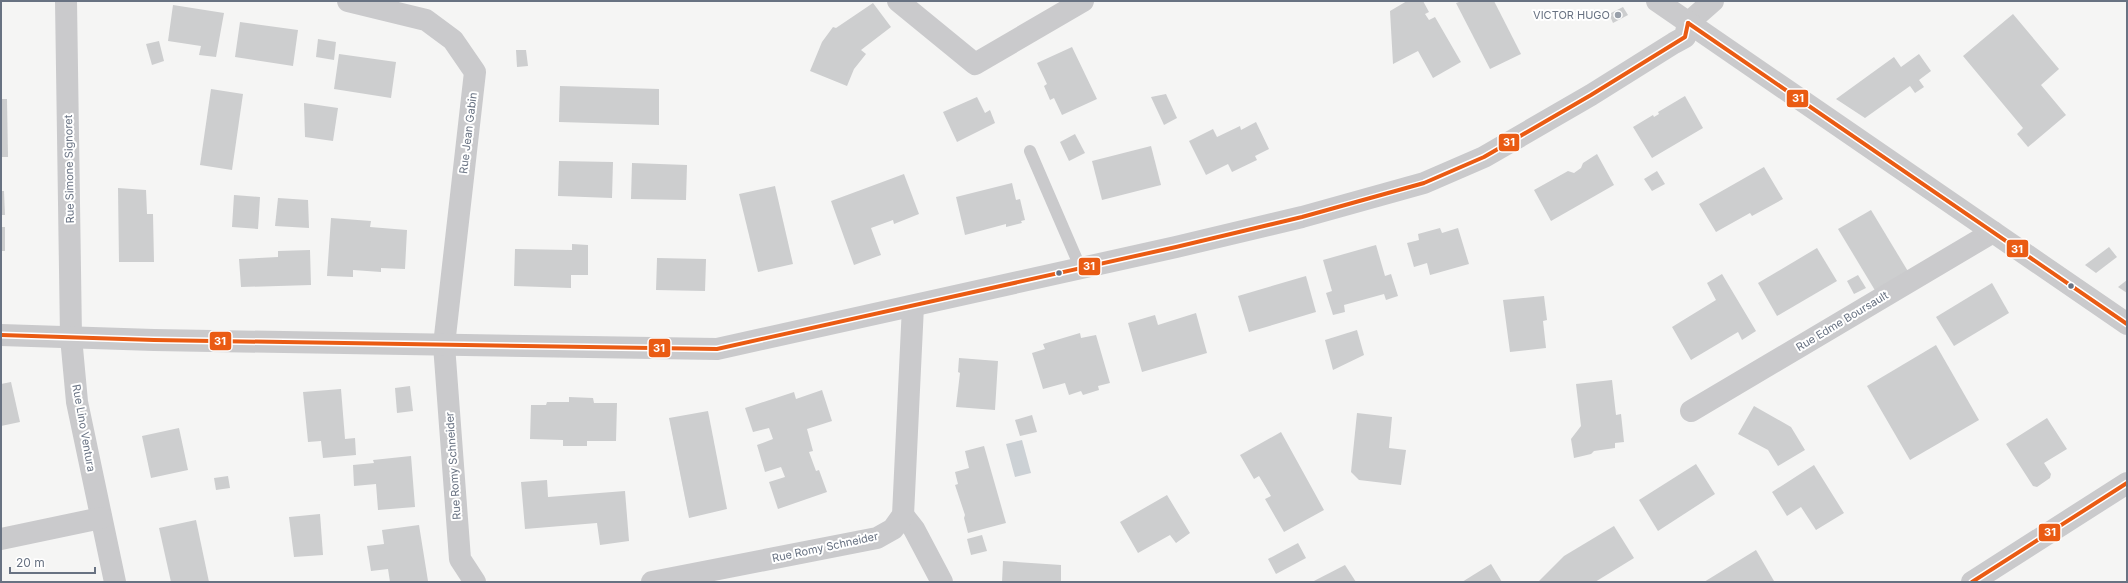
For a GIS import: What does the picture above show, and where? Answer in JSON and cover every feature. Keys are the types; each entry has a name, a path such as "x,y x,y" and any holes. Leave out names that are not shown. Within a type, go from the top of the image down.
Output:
{"street":[{"name":"Rue Simone Signoret","path":"66,1 71,337"},
{"name":"Rue Jean Gabin","path":"348,1 426,20 453,40 475,72 444,345"},
{"path":"898,1 975,64 1083,1"},
{"path":"1657,1 2127,324"},
{"path":"1,334 71,337 444,345 717,348 1081,269 1302,218 1424,183 1484,157 1591,95 1685,37 1688,23 1713,1"},
{"name":"Rue Edme Boursault","path":"1691,411 1992,232"},
{"path":"913,306 903,515 914,530 942,582"},
{"name":"Rue Lino Ventura","path":"71,337 77,402 115,582"},
{"name":"Rue Romy Schneider","path":"444,345 460,559 475,582"},
{"path":"1972,582 2127,483"},
{"name":"Rue Romy Schneider","path":"652,582 877,538 893,529 903,515"},
{"path":"1,539 102,518"}],"lane":[{"path":"1030,151 1081,269"}],"shaded area":[{"path":"1022,440 1031,473 1015,477 1006,444"}],"building":[{"path":"1407,1 1423,1 1429,12 1425,14 1429,20 1435,17 1461,62 1433,78 1418,51 1393,64 1390,11"},
{"path":"1462,1 1494,1 1521,54 1490,69 1456,3"},
{"path":"873,3 891,27 861,50 866,54 854,69 847,86 810,71 822,42 833,27 836,28"},
{"path":"173,5 224,13 216,57 199,55 201,46 168,41"},
{"name":"VICTOR HUGO","path":"1623,7 1628,15 1613,23 1609,14"},
{"path":"2013,14 2059,69 2041,85 2066,115 2028,147 2017,134 2023,128 1963,56"},
{"path":"240,22 298,30 293,66 235,57"},
{"path":"318,39 336,42 334,60 316,57"},
{"path":"159,41 164,61 152,65 146,44"},
{"path":"1072,47 1097,99 1062,115 1054,98 1050,100 1044,86 1047,84 1037,63"},
{"path":"516,50 526,50 528,66 517,67"},
{"path":"339,54 396,62 391,98 334,89"},
{"path":"1919,54 1931,71 1919,80 1924,87 1915,93 1910,86 1865,118 1836,99 1894,57 1901,67"},
{"path":"560,86 659,89 659,125 559,122"},
{"path":"211,89 243,94 232,170 200,165"},
{"path":"1166,94 1177,118 1164,125 1151,97"},
{"path":"1685,96 1703,128 1652,158 1633,127 1653,115 1654,117 1659,114 1658,112"},
{"path":"977,97 985,113 990,110 995,123 957,142 943,112"},
{"path":"1,99 7,99 8,157 1,157"},
{"path":"304,103 338,108 333,141 305,137"},
{"path":"1256,122 1269,149 1255,156 1257,160 1232,172 1228,164 1206,175 1189,141 1213,129 1217,137 1240,126 1241,130"},
{"path":"1075,134 1085,153 1069,161 1060,142"},
{"path":"1151,146 1161,185 1102,200 1092,161"},
{"path":"1597,154 1614,185 1551,221 1534,190 1568,171 1574,173 1581,168 1583,163"},
{"path":"559,161 613,162 612,198 558,196"},
{"path":"632,163 687,165 686,200 631,199"},
{"path":"1764,167 1783,199 1752,216 1750,213 1716,232 1699,204"},
{"path":"1657,171 1665,184 1652,191 1644,179"},
{"path":"904,174 919,214 894,224 893,220 871,228 881,255 854,265 831,201"},
{"path":"1012,183 1016,200 1020,199 1025,220 1021,221 1022,223 1006,227 1006,224 965,235 956,197"},
{"path":"775,186 793,264 758,272 739,194"},
{"path":"118,188 146,190 147,214 153,214 154,262 119,262"},
{"path":"1,191 4,191 5,215 1,215"},
{"path":"234,195 260,197 258,229 232,227"},
{"path":"278,198 308,200 309,228 275,226"},
{"path":"1871,210 1909,273 1876,292 1838,229"},
{"path":"331,218 371,221 370,227 407,230 405,269 381,268 381,272 353,270 353,277 327,276"},
{"path":"1,227 5,227 5,251 1,251"},
{"path":"1440,228 1442,233 1458,228 1469,264 1430,275 1427,263 1414,267 1407,243 1419,240 1418,234"},
{"path":"572,244 588,245 588,275 571,275 571,288 514,286 515,249 572,250"},
{"path":"1376,245 1385,276 1391,274 1398,296 1386,300 1384,294 1344,305 1345,312 1333,315 1326,293 1332,291 1323,260"},
{"path":"2109,247 2117,257 2096,273 2085,265"},
{"path":"1817,248 1837,281 1777,316 1758,283"},
{"path":"310,250 311,285 241,287 239,259 278,257 278,251"},
{"path":"657,258 706,259 705,291 656,290"},
{"path":"1722,274 1756,331 1742,340 1738,332 1691,360 1672,327 1716,300 1707,283"},
{"path":"1858,275 1866,288 1854,294 1847,281"},
{"path":"1306,276 1316,312 1249,332 1238,296"},
{"path":"2127,280 2127,293 2118,287"},
{"path":"1992,283 2009,313 1954,346 1936,317"},
{"path":"1544,296 1547,320 1543,321 1546,348 1510,352 1503,300"},
{"path":"1196,313 1207,353 1142,372 1128,323 1155,315 1158,325"},
{"path":"1357,330 1364,355 1333,370 1325,340"},
{"path":"1080,333 1081,338 1096,335 1110,383 1098,386 1099,390 1083,395 1081,391 1069,395 1065,383 1043,389 1032,353 1045,349 1043,344"},
{"path":"1936,345 1979,420 1910,460 1867,386"},
{"path":"959,358 998,361 995,410 956,407 960,373 958,372"},
{"path":"1612,380 1616,415 1621,414 1624,442 1615,443 1615,448 1594,451 1591,454 1574,458 1571,439 1581,426 1576,384"},
{"path":"11,382 20,422 1,426 1,384"},
{"path":"410,386 413,411 397,413 395,388"},
{"path":"341,389 345,439 355,438 356,455 323,458 321,441 308,442 303,392"},
{"path":"822,390 832,421 807,429 813,451 809,452 816,471 819,470 827,492 778,509 769,482 785,477 781,467 765,472 757,445 773,439 769,428 753,432 745,408 794,392 796,399"},
{"path":"569,397 593,398 594,403 617,403 616,441 587,441 587,446 563,446 563,440 530,439 531,405 546,405 547,402 569,402"},
{"path":"1754,406 1791,427 1805,450 1778,466 1768,450 1738,434"},
{"path":"708,411 727,509 689,518 669,418"},
{"path":"1357,413 1392,417 1389,448 1406,450 1401,485 1359,480 1351,472"},
{"path":"1032,415 1037,432 1020,436 1015,420"},
{"path":"2047,418 2067,449 2044,463 2051,474 2050,478 2037,487 2033,486 2006,444"},
{"path":"179,428 188,470 151,478 142,436"},
{"path":"1281,432 1324,510 1284,532 1265,499 1271,496 1259,476 1254,479 1240,455"},
{"path":"984,446 1006,523 968,533 964,518 965,515 955,485 958,484 955,472 969,468 965,451"},
{"path":"411,456 415,507 378,510 376,484 354,486 353,465 374,463 373,460"},
{"path":"1696,464 1715,494 1658,531 1639,500"},
{"path":"1814,465 1844,513 1816,530 1801,507 1787,516 1772,492"},
{"path":"228,476 230,488 216,490 214,478"},
{"path":"547,480 548,497 625,491 629,541 600,545 597,523 525,529 521,482"},
{"path":"1167,495 1190,533 1176,543 1170,535 1138,553 1120,522"},
{"path":"320,514 323,555 294,557 289,517"},
{"path":"196,520 209,582 171,582 159,528"},
{"path":"419,525 428,581 390,582 388,569 371,571 367,546 384,544 382,530"},
{"path":"1614,526 1634,558 1595,582 1538,582 1564,556"},
{"path":"982,535 987,551 971,555 967,539"},
{"path":"1298,543 1306,558 1276,574 1268,559"},
{"path":"1756,550 1774,581 1773,582 1704,582"},
{"path":"1003,561 1061,565 1061,582 1002,582"},
{"path":"1491,564 1502,582 1462,582"},
{"path":"1345,565 1356,582 1312,582"}],"transit line":[{"name":"31","path":"1688,23 2127,324"},
{"name":"31","path":"1,335 154,340 717,349 1176,247 1302,217 1424,183 1484,157 1591,95 1685,37 1688,23"},
{"name":"31","path":"1972,582 2127,483"}],"place":[{"name":"VICTOR HUGO","path":"1618,15"}]}
